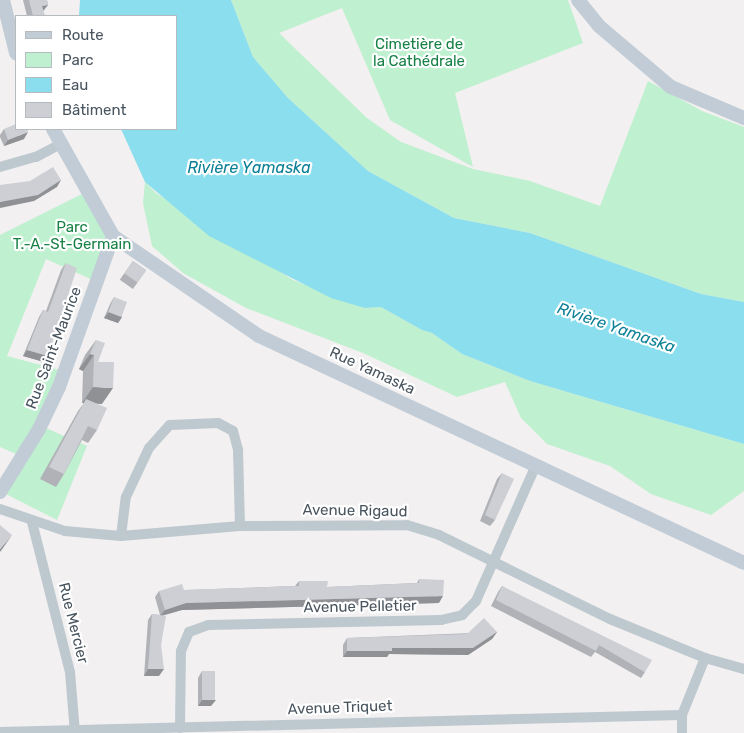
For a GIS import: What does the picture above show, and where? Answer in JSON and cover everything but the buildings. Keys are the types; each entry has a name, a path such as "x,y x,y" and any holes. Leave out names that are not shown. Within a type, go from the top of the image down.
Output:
{"street":[{"path":"3,0 15,49"},
{"path":"578,0 606,32 671,87 744,118"},
{"name":"Rue Yamaska","path":"53,130 113,236 259,336 744,563"},
{"path":"0,167 36,156 60,144"},
{"name":"Rue Saint-Maurice","path":"0,492 39,429 59,387 113,236"},
{"path":"121,536 126,497 149,448 170,425 218,424 233,431 238,450 240,526"},
{"name":"Avenue Pelletier","path":"180,728 181,651 190,632 208,625 442,620 462,615 476,600 536,465"},
{"name":"Avenue Rigaud","path":"0,508 32,522 65,532 121,536 240,526 407,524 439,535 610,619 705,658 744,669"},
{"name":"Rue Mercier","path":"32,522 70,672 75,732"},
{"path":"682,733 682,715 705,658"},
{"name":"Avenue Triquet","path":"0,732 75,732 682,715"}],"green space":[{"name":"Cimetière de la Cathédrale","path":"231,0 568,0 583,43 455,93 473,167 390,120 342,8 279,33 367,118 401,142 473,169 530,181 600,206 648,81 702,111 744,127 744,302 701,294 530,233 454,218 368,171 288,98 253,57"},
{"path":"145,182 156,193 293,280 365,308 381,307 422,330 432,333 462,354 530,381 744,444 744,491 711,515 651,494 610,466 547,444 521,418 505,382 457,397 363,353 246,308 183,273 152,246 143,203"},
{"name":"Parc T.-A.-St-Germain","path":"82,194 113,236 97,282 46,259 7,356 63,371 39,425 87,446 57,520 4,493 23,457 0,447 0,235"}],"water":[{"name":"Rivière Yamaska","path":"80,0 231,0 253,57 288,98 368,171 454,218 530,233 701,294 744,302 744,444 530,381 462,354 432,333 422,330 381,307 365,308 331,298 209,236 145,182 121,130 178,130 178,15 79,15"}]}
